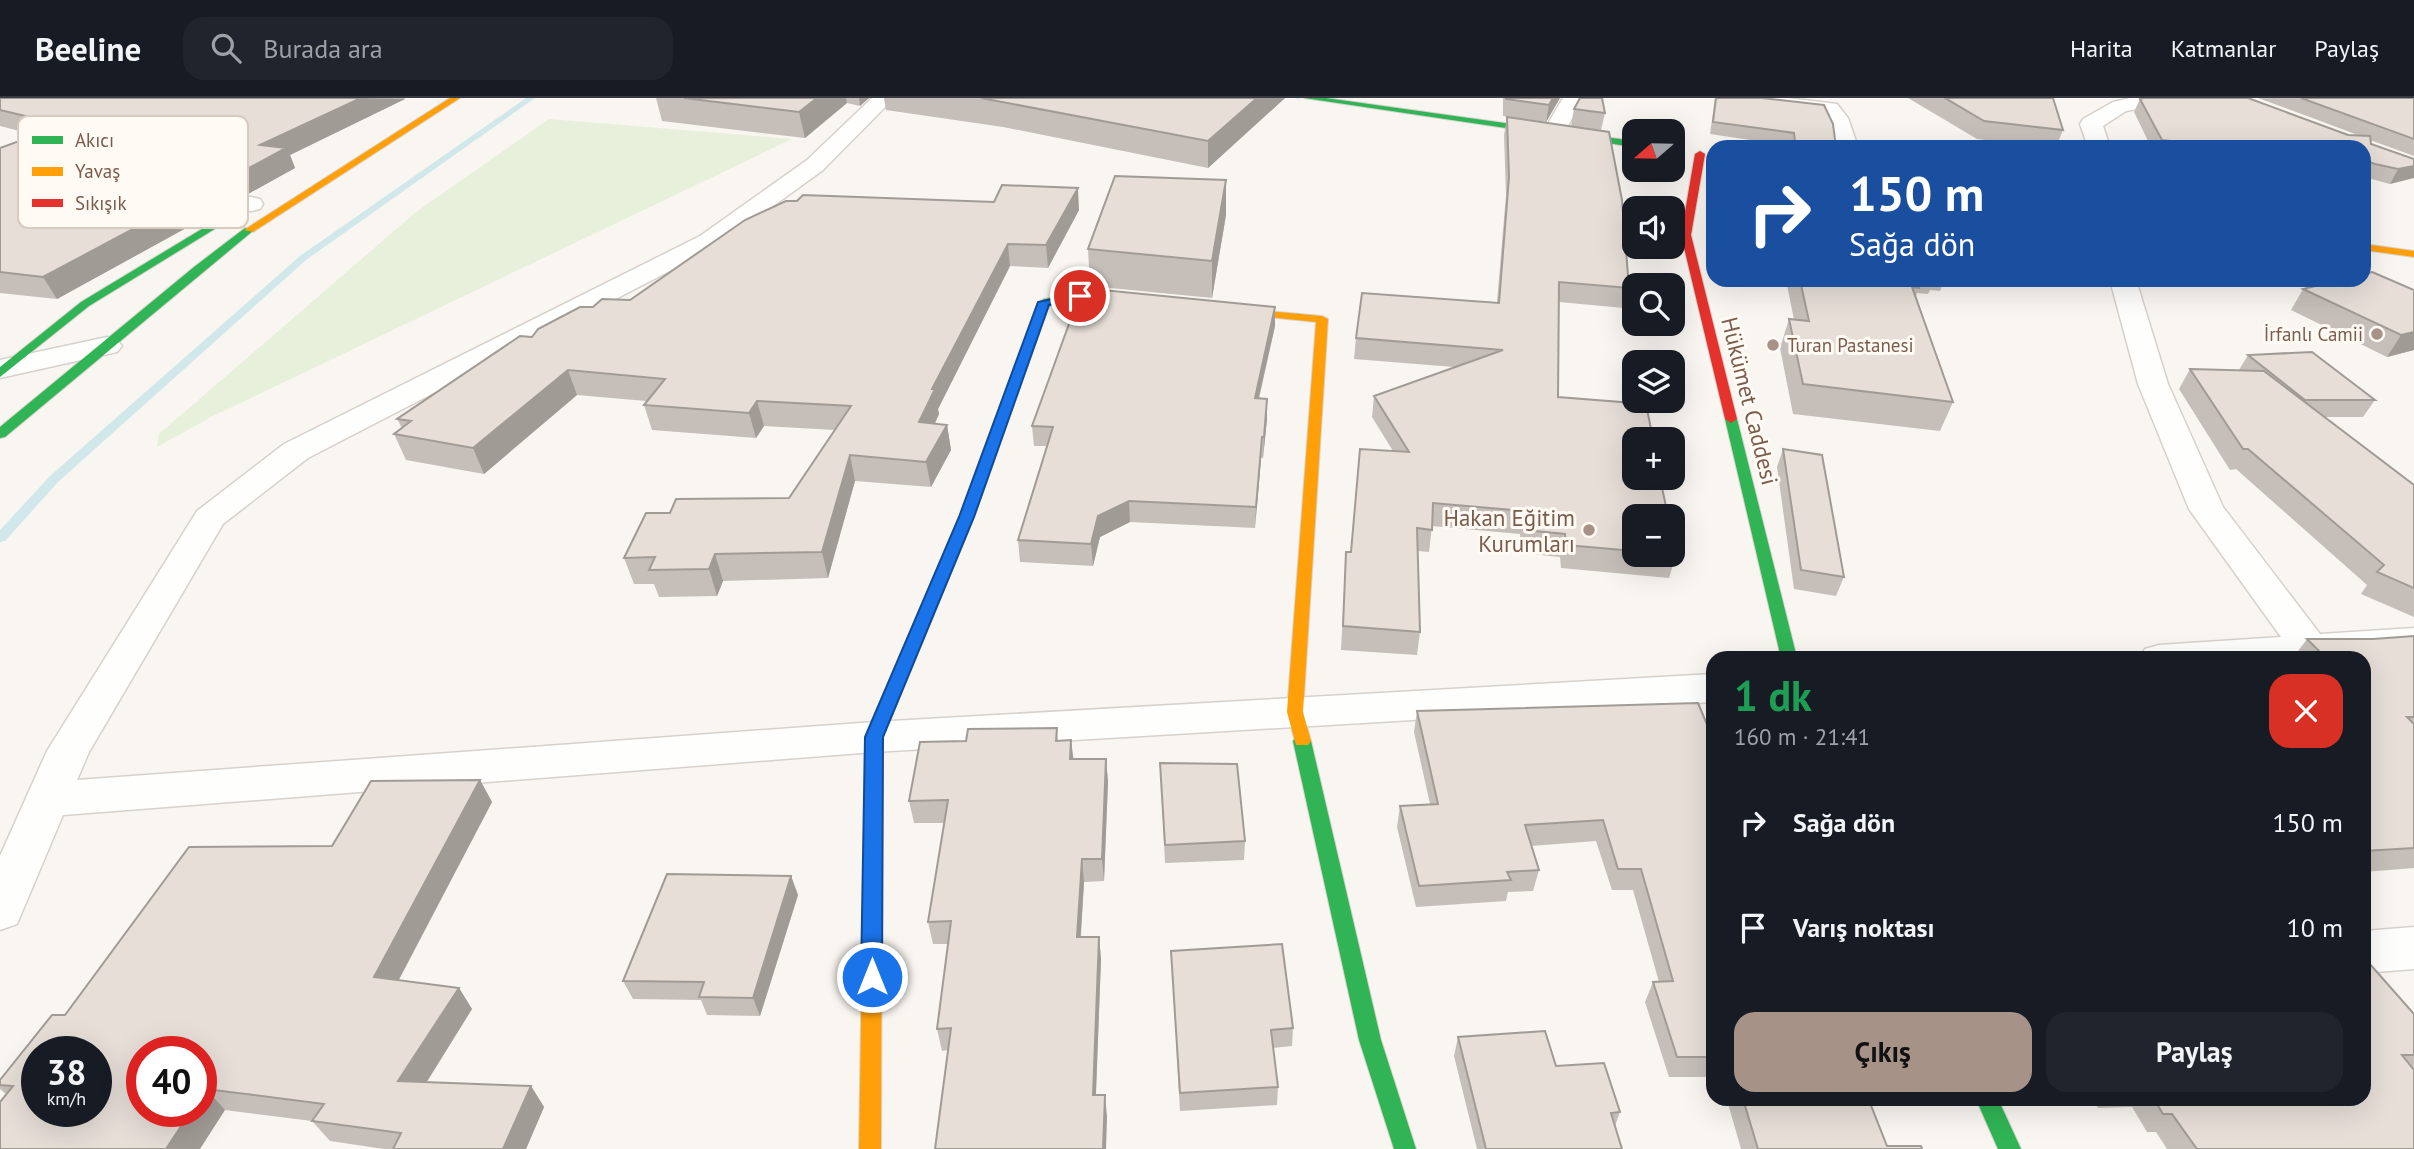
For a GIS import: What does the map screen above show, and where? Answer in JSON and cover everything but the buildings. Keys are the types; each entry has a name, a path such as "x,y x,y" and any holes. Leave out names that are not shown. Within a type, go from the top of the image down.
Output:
{"street":[{"path":"0,435 198,269 264,219 456,98"},
{"path":"0,911 68,751 209,518 296,451 709,241 815,166 884,98"},
{"path":"1308,98 1387,103 1622,142"},
{"path":"1554,132 1573,98"},
{"path":"1729,98 1830,104 1845,140"},
{"path":"2097,140 2091,124 2120,106 2168,98"},
{"name":"Hükümet Caddesi","path":"1700,154 1686,235 1787,651"},
{"path":"248,201 256,201"},
{"path":"248,206 256,201"},
{"path":"2,370 86,304 211,228"},
{"path":"2371,248 2414,254"},
{"path":"2125,287 2153,384 2206,509 2310,648"},
{"path":"870,1149 874,737 967,517 1044,302 1080,296 1147,303"},
{"path":"1201,308 1322,319 1295,712 1370,1040 1405,1149"},
{"path":"2,370 107,346"},
{"path":"2265,651 2414,641"},
{"path":"47,799 874,737 1706,688"},
{"path":"2371,951 2414,948"},
{"path":"1990,1106 2010,1149"}],"green space":[{"path":"549,119 792,139 213,416 157,447 159,434 416,212"}],"waterway":[{"path":"0,538 54,479 303,258 531,98"}],"traffic: fast":[{"path":"1308,98 1622,142"},
{"path":"0,373 85,304 211,228"},
{"path":"0,434 198,269 249,230"},
{"path":"873,828 874,737 967,517 1044,302 1080,296 1131,301"},
{"path":"1731,419 1787,651"},
{"path":"1302,741 1370,1040 1405,1149"},
{"path":"1990,1106 2010,1149"}],"traffic: slow":[{"path":"249,230 456,98"},
{"path":"2371,248 2414,254"},
{"path":"1223,310 1322,319 1295,712 1302,741"},
{"path":"870,1149 873,828"}],"traffic: jam":[{"path":"1700,154 1686,235 1731,419"}],"place":[{"name":"İrfanlı Camii","path":"2377,334"},
{"name":"Turan Pastanesi","path":"1773,345"},
{"name":"Hakan Eğitim Kurumları","path":"1589,530"}],"route":[{"path":"872,977 874,737 967,517 1044,302 1080,296"}]}
